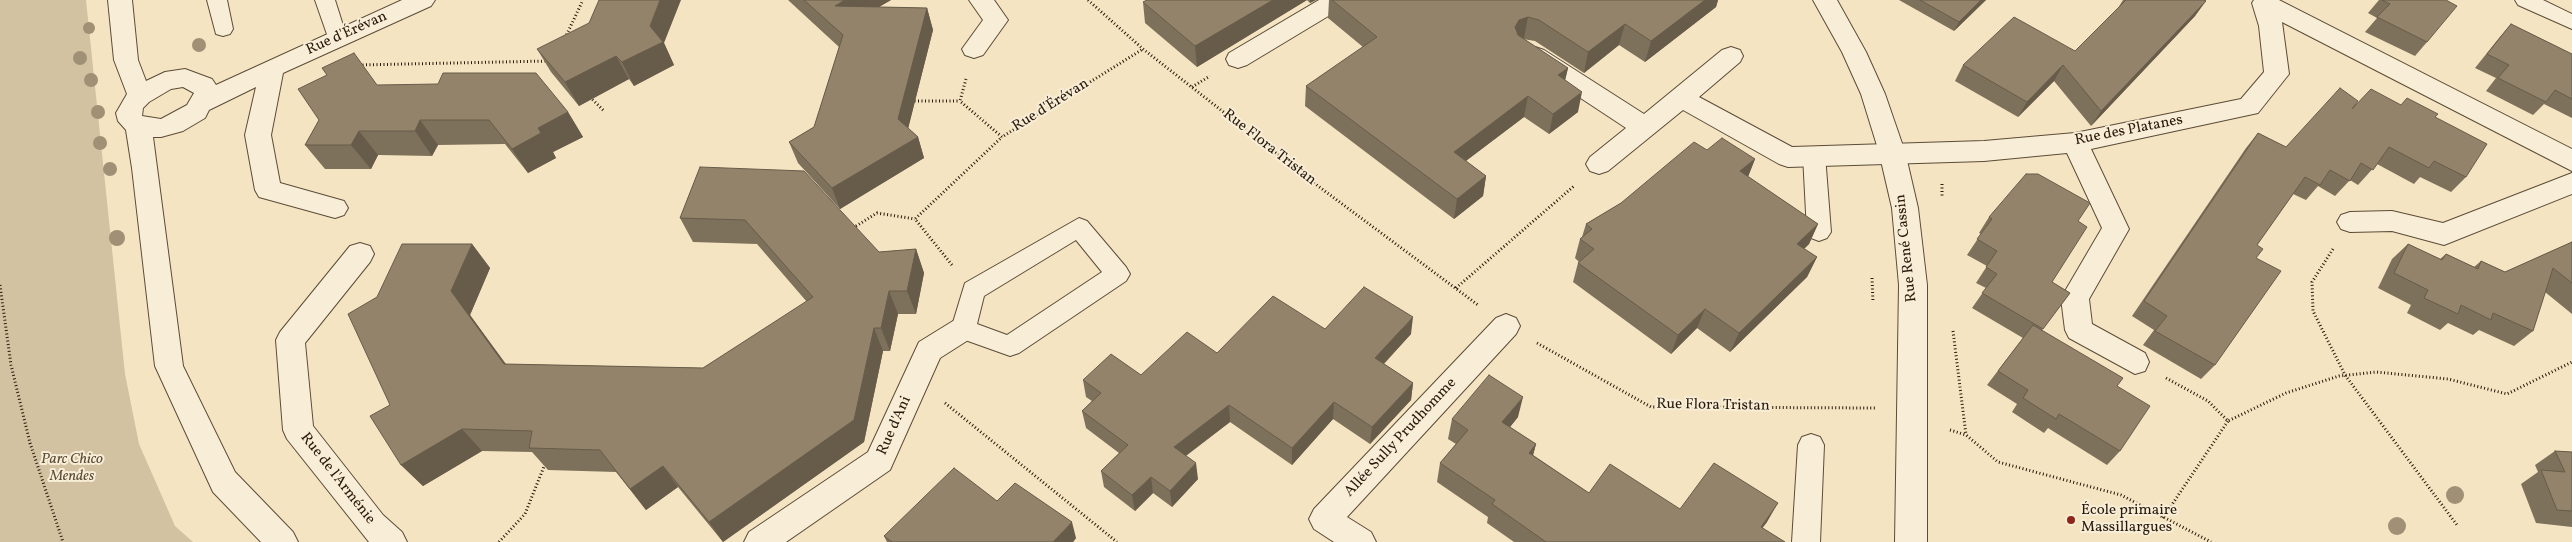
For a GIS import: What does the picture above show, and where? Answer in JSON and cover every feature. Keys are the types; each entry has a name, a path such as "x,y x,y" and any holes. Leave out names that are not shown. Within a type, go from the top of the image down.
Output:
{"street":[{"path":"120,0 126,60 140,96"},
{"name":"Rue d'Érévan","path":"198,91 272,68 423,0"},
{"path":"974,49 996,20 981,0"},
{"path":"1238,59 1338,0"},
{"name":"Rue René Cassin","path":"1825,0 1854,52 1873,94 1892,152 1905,208 1913,285 1911,542"},
{"name":"Rue des Platanes","path":"1892,152 1984,151 2075,143 2249,107 2277,74 2271,26 2265,2"},
{"name":"Rue des Platanes","path":"2265,2 2572,161"},
{"path":"1524,49 1644,128"},
{"path":"1599,164 1731,56"},
{"path":"126,60 165,81"},
{"path":"272,68 258,135 268,190 335,208"},
{"path":"186,78 198,91 191,114 174,124 161,128 138,126 131,121 129,113 132,104 140,96 165,81 186,78"},
{"path":"1681,98 1788,157 1814,154 1892,152"},
{"path":"145,168 174,124"},
{"path":"138,126 145,168 169,366 224,482 282,542"},
{"path":"2075,143 2116,229 2075,298 2078,330 2135,362"},
{"path":"2350,222 2392,221 2444,234 2572,183"},
{"name":"Rue de l'Arménie","path":"360,254 290,340 298,430 372,525 391,542"},
{"name":"Allée Sully Prudhomme","path":"1360,542 1325,519 1506,326"},
{"name":"Rue d'Ani","path":"760,542 879,461 929,350 963,330"}],"lane":[{"path":"217,0 223,29"},
{"path":"325,0 337,38"},
{"path":"2525,0 2572,22"},
{"path":"1814,154 1819,232"},
{"path":"1079,227 1118,274 1010,346 963,330 972,290 1079,227"},
{"path":"1806,542 1811,445"}],"path":[{"path":"562,43 583,0"},
{"name":"Rue Flora Tristan","path":"1088,0 1143,49 1318,186 1506,326 1651,407 1874,408 1966,435 1998,462 2122,495 2211,542"},
{"path":"901,101 960,101 974,49"},
{"name":"Rue d'Érévan","path":"960,101 1002,137 1143,49"},
{"path":"350,66 554,60"},
{"path":"585,92 604,111"},
{"path":"914,219 1002,137"},
{"path":"1456,288 1599,164"},
{"path":"845,232 877,212 914,219 972,290"},
{"path":"2350,222 2312,282 2313,311 2345,375 2457,525"},
{"path":"1872,269 1873,309"},
{"path":"0,285 11,365 30,443 63,542"},
{"path":"2135,362 2208,401 2228,421"},
{"path":"2163,518 2228,421 2286,393 2345,375 2376,372 2448,379 2507,394 2572,362"},
{"path":"916,379 1117,542"},
{"path":"1874,398 1874,408"},
{"path":"499,542 525,514 547,460"}],"green space":[{"name":"Parc Chico Mendes","path":"0,0 86,0 125,374 139,444 175,526 193,542 0,542"}],"building":[{"path":"599,0 660,0 650,26 663,42 622,62 616,56 565,82 537,49 589,23"},
{"path":"804,0 845,0 835,6 927,8 898,119 918,137 832,188 789,142 814,127 843,35"},
{"path":"1147,0 1273,0 1195,46 1143,2"},
{"path":"1332,0 1705,0 1651,41 1625,24 1588,52 1539,20 1528,17 1519,20 1515,27 1518,35 1568,68 1558,75 1582,92 1553,114 1528,96 1454,152 1486,176 1457,199 1306,86 1377,37"},
{"path":"1920,0 1981,0 1959,22"},
{"path":"2126,0 2206,1 2101,111 2063,65 2027,102 1963,65 2014,17 2075,51"},
{"path":"2382,0 2446,0 2457,6 2427,42 2377,17 2390,4"},
{"path":"2511,24 2572,54 2572,99 2555,90 2546,102 2498,78 2509,65 2487,54"},
{"path":"354,53 377,85 438,84 443,73 536,73 568,112 538,128 541,133 512,149 489,120 420,120 415,131 359,131 351,145 305,145 319,120 298,89 327,75 322,68"},
{"path":"2340,88 2358,101 2352,109 2371,89 2401,105 2407,98 2438,114 2435,117 2487,144 2466,177 2434,161 2429,168 2389,147 2373,170 2361,163 2350,181 2330,170 2320,185 2305,177 2257,245 2263,249 2256,258 2281,271 2215,365 2155,331 2167,316 2144,301 2258,133 2286,147"},
{"path":"1722,138 1755,159 1740,171 1818,224 1797,244 1817,257 1739,333 1705,309 1678,335 1578,263 1594,249 1580,239 1592,229 1586,224 1621,203 1694,142 1707,150"},
{"path":"700,167 804,171 879,252 916,249 907,291 889,291 881,328 874,328 854,420 709,522 663,466 630,489 600,450 529,448 532,431 462,429 401,465 370,416 390,405 348,314 377,297 402,244 472,244 451,291 504,364 703,368 813,297 745,220 680,218"},
{"path":"2026,174 2038,174 2090,203 2078,221 2087,227 2052,282 2070,293 2043,329 1982,293 1997,274 1986,267 1997,251 1977,239 1992,219 1989,217"},
{"path":"2572,242 2572,283 2553,268 2533,331 2493,313 2491,320 2461,305 2458,314 2424,298 2428,290 2394,273 2408,244 2442,260 2446,254 2478,269 2481,261 2505,272"},
{"path":"1364,287 1413,317 1375,358 1413,383 1372,427 1334,402 1292,448 1229,405 1174,447 1196,463 1170,491 1151,477 1132,495 1101,471 1128,445 1082,411 1101,393 1083,380 1111,354 1141,375 1187,332 1217,353 1273,296 1325,329"},
{"path":"2033,325 2123,378 2117,386 2150,406 2120,451 2059,414 2056,419 2023,398 2028,390 1998,371"},
{"path":"1489,375 1523,397 1502,422 1536,444 1529,453 1589,493 1610,464 1680,509 1714,463 1778,503 1761,527 1785,542 1546,542 1492,504 1495,500 1440,463 1468,430 1452,419"},
{"path":"2555,451 2572,452 2572,511 2557,510 2541,470 2565,472"},
{"path":"954,468 997,501 1015,483 1072,522 1053,542 892,542 884,536"}],"place":[{"name":"École primaire Massillargues","path":"2071,520"}]}
